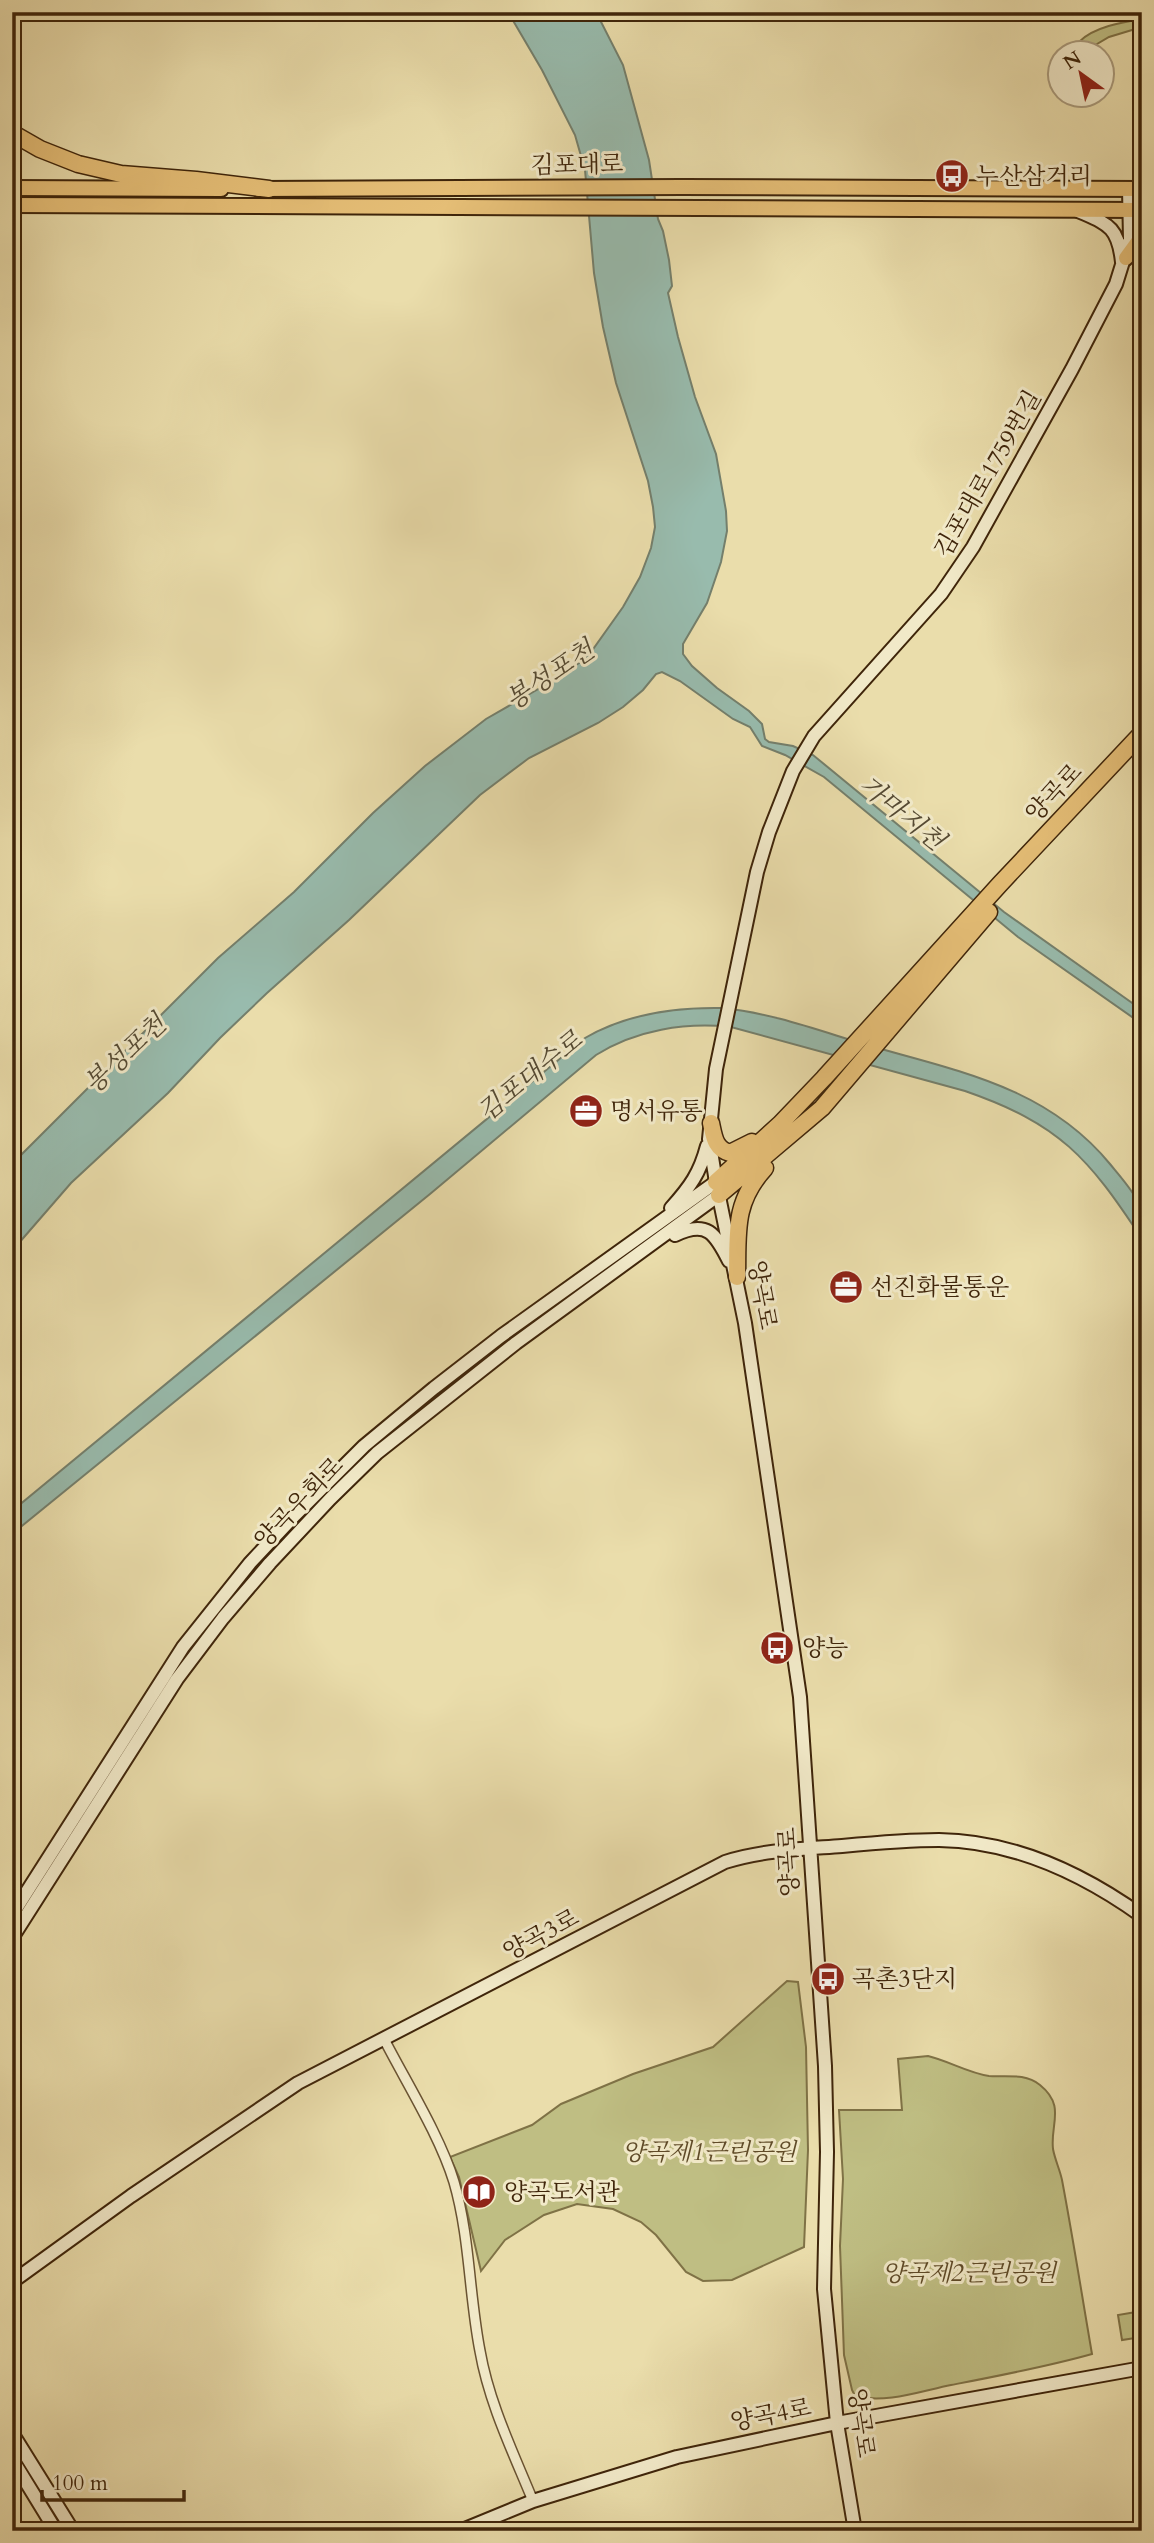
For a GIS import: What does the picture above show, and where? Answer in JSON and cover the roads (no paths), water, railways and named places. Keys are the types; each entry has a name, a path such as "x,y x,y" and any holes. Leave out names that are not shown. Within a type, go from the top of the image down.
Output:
{"highway":[{"path":"12,133 40,149 78,164 110,172 269,189"},
{"name":"양곡로","path":"1004,887 1142,733"},
{"name":"양곡로","path":"1004,887 1142,749"},
{"path":"737,1277 740,1217 744,1197 752,1182 845,1083 1004,887"},
{"path":"717,1189 824,1079 865,1031 974,921"},
{"path":"717,1189 822,1108"},
{"path":"710,1131 717,1146 730,1153 780,1124"}],"main road":[{"name":"김포대로","path":"12,188 1135,189"},
{"path":"959,188 959,210 1136,210"},
{"name":"김포대로","path":"12,205 959,210"},
{"path":"1124,263 1142,236"}],"street":[{"name":"김포대로1759번길","path":"710,1131 723,1033 757,872 769,832 793,771 810,743 836,710 924,615 961,566 1072,369 1124,263 1136,210 1135,189"},
{"path":"1075,210 1101,221 1115,232 1124,263"},
{"path":"710,1131 717,1189"},
{"path":"657,1223 689,1187 701,1168 710,1131"},
{"name":"양곡우회로","path":"12,1914 88,1798 160,1680 208,1614 259,1553 387,1426 501,1336 657,1223 717,1189"},
{"name":"양곡우회로","path":"12,1938 177,1679 223,1618 270,1563 377,1453 516,1343 640,1253 717,1189"},
{"name":"양곡로","path":"717,1189 737,1277 774,1506 800,1697 825,2066 827,2152 824,2289 837,2423 855,2531"},
{"path":"640,1253 687,1229 701,1228 711,1232 722,1246 737,1277"},
{"name":"양곡3로","path":"12,2282 282,2093 551,1954 713,1866 748,1856 811,1848 938,1840 1021,1853 1065,1870 1101,1889 1142,1916"},
{"path":"384,2039 450,2171 458,2197 479,2349 487,2382 502,2427 533,2501"},
{"name":"양곡4로","path":"460,2531 533,2501 677,2456 837,2423 1142,2368"},
{"path":"12,2433 73,2531"},
{"path":"12,2459 57,2531"}],"water":[{"name":"봉성포천","path":"508,12 596,12 623,65 649,160 658,219 669,260 672,286 668,293 695,397 716,454 726,511 727,531 721,562 707,603 683,644 683,654 692,666 762,724 765,739 793,746 813,755 1004,912 1135,1005 1142,1011 1142,1024 1018,937 824,777 785,755 762,746 750,727 733,719 680,681 662,672 656,674 643,690 623,707 598,723 529,758 480,795 349,920 267,993 168,1093 71,1183 12,1251 12,1164 218,958 294,892 373,813 425,766 486,719 554,680 591,652 623,607 640,577 651,548 655,527 653,507 648,481 616,383 603,327 594,273 585,170 575,135 542,70"},
{"path":"723,1008 814,1028 967,1074 1029,1099 1085,1138 1123,1179 1141,1208 1142,1239 1105,1186 1069,1147 1049,1131 998,1103 965,1091 731,1027 679,1027 644,1034 611,1046 596,1055 430,1194 12,1534 12,1511 585,1038 617,1023 652,1014"}],"place":[{"name":"누산삼거리","path":"952,176"},
{"name":"명서유통","path":"586,1111"},
{"name":"선진화물통운","path":"846,1287"},
{"name":"양능","path":"777,1648"},
{"name":"곡촌3단지","path":"828,1979"},
{"name":"양곡도서관","path":"479,2192"}],"water label":[{"name":"가마지천","path":"902,813"},
{"name":"김포대수로","path":"530,1076"}],"park label":[{"name":"양곡제1근린공원","path":"709,2152"},
{"name":"양곡제2근린공원","path":"969,2273"}]}
